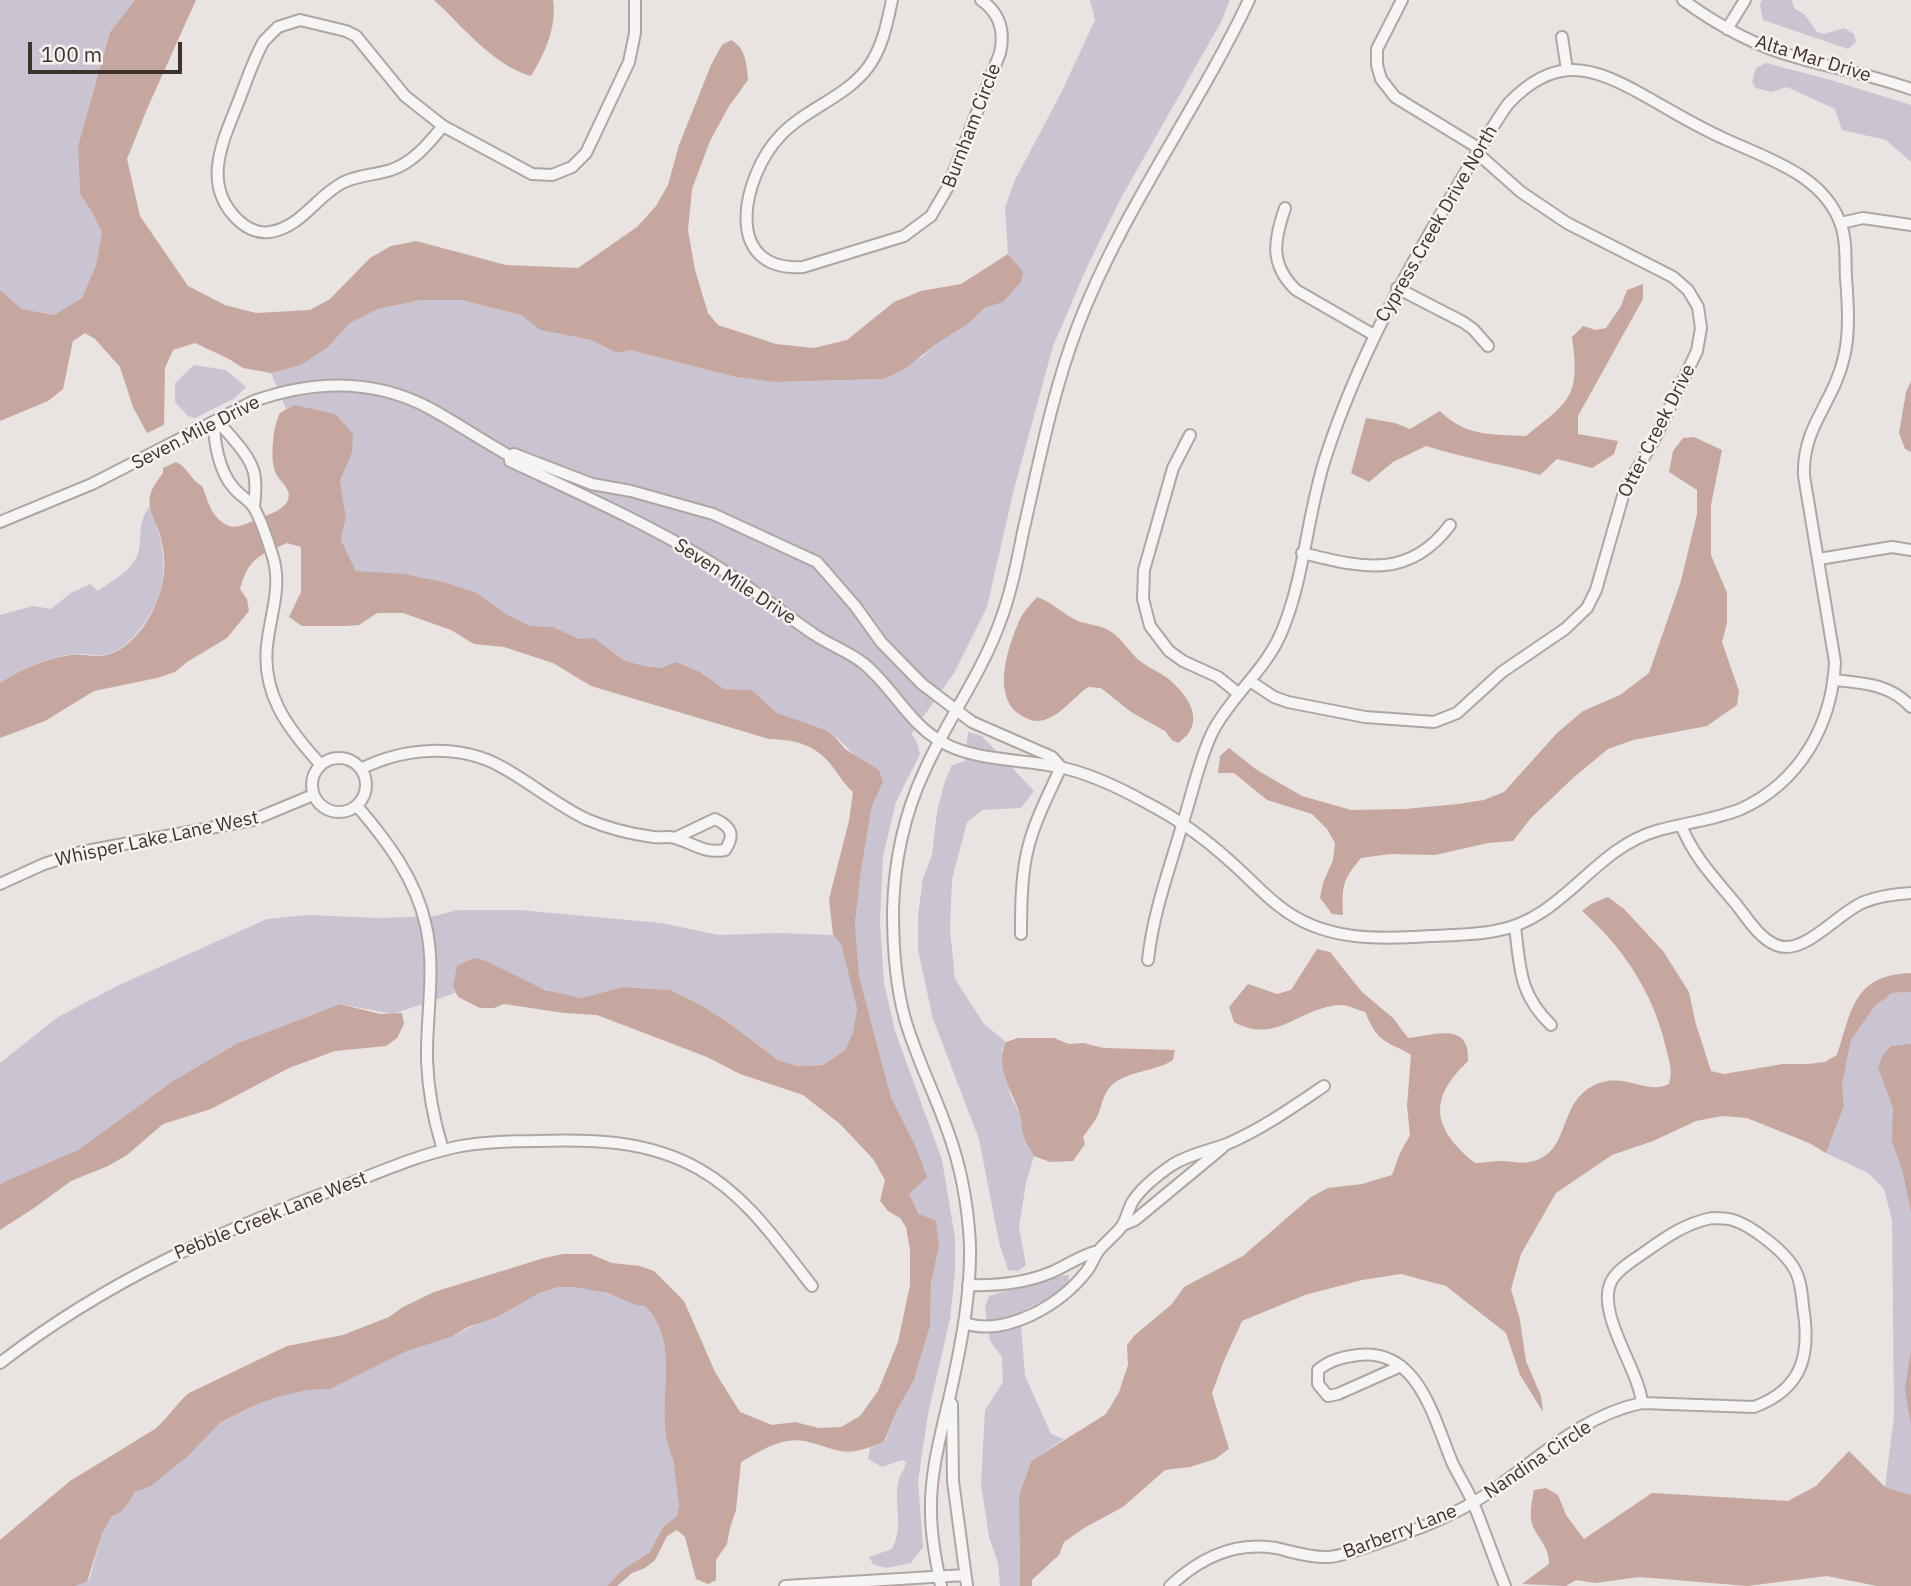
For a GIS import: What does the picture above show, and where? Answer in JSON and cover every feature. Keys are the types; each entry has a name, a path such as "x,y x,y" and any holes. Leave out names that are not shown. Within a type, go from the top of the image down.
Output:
{"street":[{"path":"443,126 427,146 403,164 334,187 305,214 280,229 264,232 246,227 230,211 219,188 219,152 261,46 270,33 289,22 309,21 356,36 405,96 443,126 532,174 552,176 572,167 586,153 629,62 635,33 635,0"},
{"name":"Burnham Circle","path":"892,0 883,37 869,66 848,87 781,134 757,172 747,207 747,234 757,253 770,263 790,268 803,267 888,242 918,227 936,209 948,187 1003,40 1001,25 994,12 981,0"},
{"path":"940,1581 931,1509 937,1447 964,1323 970,1246 964,1188 947,1126 906,1021 896,975 893,905 900,847 916,791 939,741 989,650 1000,622 1054,401 1076,331 1095,284 1145,185 1218,60 1249,0"},
{"name":"Otter Creek Drive","path":"1250,681 1288,702 1365,717 1434,722 1457,713 1502,672 1565,629 1587,608 1596,590 1625,489 1653,442 1697,351 1701,328 1698,307 1688,290 1673,277 1567,223 1521,192 1478,151 1395,97 1381,79 1377,57 1379,42 1402,0"},
{"name":"Alta Mar Drive","path":"1683,0 1727,29 1790,56 1911,89"},
{"path":"1727,29 1745,0"},
{"path":"1562,37 1567,70"},
{"name":"Cypress Creek Drive North","path":"1148,960 1151,932 1205,750 1225,712 1262,667 1282,630 1325,458 1350,388 1398,288 1501,113 1520,91 1540,78 1567,70 1593,71 1608,76 1701,128 1778,162 1810,184 1825,199 1841,223"},
{"path":"1285,208 1277,231 1276,249 1277,261 1288,282 1296,290 1374,335"},
{"path":"939,741 978,754 1061,767 1116,787 1183,823 1211,844 1282,909 1305,922 1332,933 1348,936 1388,938 1481,933 1515,926 1547,910 1623,845 1653,832 1741,808 1768,793 1802,760 1822,726 1834,680 1833,643 1803,462 1810,433 1833,390 1845,355 1848,309 1841,223 1863,218 1911,225"},
{"path":"1398,288 1473,328 1488,346"},
{"name":"Seven Mile Drive","path":"0,522 92,484 254,401 300,388 330,384 371,387 408,398 510,456 514,454 592,484 631,491 713,514 817,562 856,607 881,642 922,684 972,722 1052,757 1061,767"},
{"path":"254,507 232,486 223,471 214,438 214,422 225,427 253,463 256,491 254,507 272,554 277,588 266,656 271,691 281,717 321,765"},
{"path":"1190,435 1173,468 1144,570 1143,599 1150,626 1169,651 1183,661 1218,677 1239,694"},
{"name":"Seven Mile Drive","path":"510,456 510,461 641,523 712,563 819,638 860,661 881,680 912,717 939,741"},
{"path":"1302,553 1352,565 1390,565 1426,549 1450,525"},
{"path":"1819,559 1892,547 1911,550"},
{"path":"1834,680 1888,689 1911,707"},
{"path":"361,769 396,754 428,751 461,753 496,764 565,808 603,825 653,837 674,838 712,853 725,850 731,841 730,830 715,819 674,838"},
{"path":"339,758 361,769 366,792 357,806 340,813 331,811 324,808 313,795 312,780 321,765 339,758"},
{"path":"1021,934 1021,893 1025,862 1038,818 1061,767"},
{"name":"Whisper Lake Lane West","path":"0,884 44,864 81,852 253,820 313,795"},
{"path":"357,806 380,832 407,874 426,925 430,972 428,1080 443,1150"},
{"path":"1681,825 1695,854 1761,934 1778,946 1788,948 1802,944 1863,902 1911,893"},
{"path":"1515,926 1525,990 1537,1012 1551,1026"},
{"path":"964,1323 977,1327 992,1327 1029,1315 1067,1291 1087,1271 1098,1251 1123,1225 1133,1201 1156,1177 1188,1156 1227,1144 1266,1124 1324,1086"},
{"name":"Pebble Creek Lane West","path":"0,1363 87,1302 190,1246 283,1208 443,1150 482,1143 584,1139 628,1144 671,1156 709,1175 740,1198 812,1286"},
{"path":"1123,1225 1135,1220 1227,1144"},
{"name":"Nandina Circle","path":"1473,1503 1551,1446 1615,1412 1642,1403 1754,1407 1777,1395 1800,1370 1805,1358 1807,1332 1799,1279 1794,1268 1780,1252 1744,1224 1726,1218 1698,1221 1655,1245 1625,1267 1611,1282 1608,1307 1639,1385 1642,1403"},
{"path":"968,1285 1001,1285 1042,1276 1086,1254 1098,1251"},
{"path":"1401,1366 1338,1394 1328,1396 1318,1384 1318,1370 1328,1362 1346,1357 1382,1354 1401,1366 1413,1377 1427,1401 1473,1503 1505,1586"},
{"path":"785,1586 966,1581 953,1481 952,1387"},
{"name":"Barberry Lane","path":"1170,1586 1197,1564 1226,1550 1253,1546 1313,1556 1339,1556 1435,1522 1473,1503"}],"shaded area":[{"path":"0,0 135,0 110,32 78,146 80,194 102,233 96,265 82,298 54,315 22,309 0,290"},
{"path":"135,0 196,0 127,159 140,216 188,286 225,305 256,313 310,310 330,299 370,258 391,246 416,241 506,265 578,268 637,227 656,206 668,185 679,145 711,65 722,45 731,40 743,52 748,80 729,106 710,141 692,189 688,230 695,270 708,313 718,325 776,344 814,348 847,340 894,302 921,291 961,284 1008,254 1023,272 1021,282 1003,302 985,308 968,324 939,342 906,368 884,379 774,382 736,377 630,350 617,353 591,340 540,330 521,315 461,300 421,300 378,309 350,323 327,348 301,365 271,373 243,368 195,343 173,350 165,368 164,425 147,433 133,407 120,367 95,339 85,333 73,341 63,389 48,401 0,421 0,290 22,309 54,315 82,298 96,265 102,233 80,194 78,146 110,32"},
{"path":"434,0 553,0 549,40 531,76 517,71 491,54"},
{"path":"1090,0 1230,0 1221,22 1121,198 1053,346 1014,489 987,607 954,673 911,734 920,754 896,802 883,856 880,921 884,983 895,1031 942,1160 955,1238 950,1319 928,1414 918,1481 923,1547 911,1563 886,1568 873,1564 869,1557 892,1549 896,1541 898,1483 906,1462 902,1460 882,1467 868,1459 870,1448 885,1442 897,1410 914,1380 930,1326 931,1284 939,1246 908,1194 914,1143 891,1097 859,976 855,923 861,871 872,806 883,782 836,737 777,713 752,690 724,689 700,672 644,666 623,660 594,639 580,639 553,627 530,626 506,614 356,571 341,540 346,517 340,481 352,453 295,405 286,409 271,373 301,365 327,348 350,323 378,309 421,300 461,300 521,315 540,330 591,340 617,353 630,350 736,377 774,382 884,379 922,357 939,342 968,324 985,308 1003,302 1022,272 1008,254 1005,208 1014,182 1061,93 1095,20"},
{"path":"1762,0 1792,0 1794,8 1805,15 1817,32 1824,34 1844,28 1854,34 1856,42 1848,49 1763,20 1760,5"},
{"path":"1766,63 1911,105 1911,162 1886,140 1842,130 1835,109 1787,87 1771,92 1756,88 1752,82 1756,68"},
{"path":"1643,284 1643,299 1578,416 1578,434 1618,441 1614,454 1592,468 1557,459 1540,475 1426,446 1393,462 1369,482 1351,473 1366,418 1395,423 1410,429 1440,411 1459,426 1469,430 1526,436 1553,414 1569,396 1575,373 1572,337 1583,326 1596,330 1606,328 1621,306 1627,290"},
{"path":"194,365 226,370 246,387 235,398 195,418 188,416 175,402 175,383"},
{"path":"1911,381 1911,452 1905,449 1899,433 1906,392"},
{"path":"294,405 335,414 353,434 352,453 340,481 346,517 341,540 356,571 404,574 447,583 476,593 506,614 530,626 553,627 580,639 594,638 623,660 661,668 676,662 700,672 724,689 752,690 777,713 825,730 845,749 879,770 883,782 872,806 855,923 859,976 891,1097 927,1177 909,1194 919,1214 936,1221 939,1246 931,1284 930,1326 914,1380 897,1410 884,1442 848,1452 794,1440 781,1442 741,1462 736,1510 727,1544 716,1560 716,1580 708,1584 696,1579 685,1537 677,1530 667,1536 655,1560 645,1568 632,1573 617,1586 607,1586 622,1570 650,1552 663,1527 677,1516 679,1505 665,1420 666,1360 663,1341 657,1323 645,1306 608,1293 558,1287 539,1293 497,1317 468,1327 451,1337 407,1351 330,1389 308,1390 277,1397 221,1422 187,1457 151,1486 135,1492 123,1509 112,1516 102,1534 87,1582 75,1586 0,1586 0,1540 70,1481 155,1429 189,1393 287,1346 343,1335 389,1317 434,1292 544,1258 563,1254 590,1254 612,1263 640,1266 654,1271 684,1301 715,1372 740,1412 772,1425 795,1422 819,1428 841,1427 860,1416 878,1391 898,1342 910,1285 910,1250 906,1227 900,1218 888,1211 880,1201 885,1180 873,1159 840,1124 803,1095 740,1074 707,1057 597,1015 504,1004 494,1008 480,1008 458,997 453,987 457,966 474,958 484,960 545,990 581,998 623,987 670,990 729,1023 778,1060 797,1066 823,1065 845,1050 853,1032 857,1009 841,944 833,935 829,899 849,821 853,792 826,759 812,748 796,742 769,739 591,686 553,663 504,647 474,644 451,630 403,613 377,613 359,625 302,626 289,617 301,592 301,547 287,543 256,559 247,570 240,589 247,599 249,611 227,638 175,672 94,691 45,721 0,738 0,683 51,659 74,655 102,656 114,652 135,637 150,616 160,592 164,562 161,538 149,501 163,468 176,462 184,467 202,486 217,517 231,526 246,524 285,505 289,495 275,471 273,442 280,413"},
{"path":"1694,437 1722,450 1711,505 1711,555 1727,593 1727,623 1722,642 1739,691 1737,705 1707,726 1633,740 1608,749 1531,818 1513,841 1488,843 1435,855 1390,854 1361,858 1344,884 1343,915 1332,914 1320,898 1333,860 1335,843 1327,829 1312,814 1267,800 1234,773 1218,773 1220,756 1229,748 1257,770 1302,796 1351,810 1458,804 1484,800 1504,792 1557,733 1583,711 1620,695 1649,673 1681,581 1697,514 1697,490 1669,472 1673,451 1683,438"},
{"path":"150,506 160,537 164,566 159,595 136,634 113,652 99,656 75,654 55,658 27,668 0,683 0,615 33,606 51,609 71,593 90,584 98,591 117,578 130,567 137,556 142,521"},
{"path":"1037,597 1074,619 1110,631 1140,661 1172,682 1190,704 1193,712 1191,728 1186,736 1178,743 1172,740 1165,731 1131,712 1101,688 1088,687 1062,710 1044,720 1031,720 1019,714 1006,694 1004,682 1007,655 1020,619"},
{"path":"968,732 982,736 1034,791 1021,808 983,810 967,822 952,879 950,930 955,979 984,1024 1006,1042 1002,1050 1010,1094 1020,1115 1023,1136 1034,1156 1026,1183 1019,1227 1026,1265 1018,1271 1008,1270 999,1242 979,1139 933,1019 918,950 918,916 923,878 932,855 937,812 952,765 965,761"},
{"path":"1608,897 1624,909 1663,951 1689,992 1711,1071 1724,1074 1783,1064 1825,1062 1837,1055 1852,1010 1866,988 1877,980 1892,975 1911,973 1911,992 1892,993 1875,1006 1851,1040 1842,1085 1844,1106 1826,1153 1809,1143 1747,1118 1722,1116 1696,1121 1653,1141 1612,1155 1556,1193 1521,1254 1511,1289 1520,1320 1526,1361 1541,1396 1543,1412 1520,1375 1506,1333 1446,1286 1401,1274 1362,1280 1305,1295 1242,1321 1212,1393 1229,1449 1215,1459 1190,1467 1165,1470 1123,1507 1064,1542 1059,1555 1032,1580 1032,1586 1020,1586 1019,1496 1031,1461 1106,1414 1119,1392 1128,1365 1127,1345 1135,1335 1172,1304 1184,1287 1243,1256 1311,1197 1328,1188 1362,1184 1392,1175 1410,1135 1407,1106 1411,1055 1381,1038 1365,1012 1338,1005 1323,1008 1275,1028 1249,1028 1234,1022 1229,1007 1248,984 1277,994 1291,990 1317,949 1330,952 1362,992 1393,1018 1408,1038 1448,1033 1463,1040 1468,1061 1446,1089 1440,1114 1450,1138 1461,1150 1475,1163 1529,1162 1542,1158 1552,1150 1573,1106 1580,1095 1591,1087 1613,1081 1650,1087 1669,1084 1671,1070 1661,1028 1645,990 1611,940 1582,911"},
{"path":"457,910 519,910 661,923 719,935 833,935 841,944 857,1009 853,1032 845,1050 823,1065 797,1066 778,1060 729,1023 670,990 623,987 581,998 558,994 529,984 484,960 453,987 455,993 393,1014 340,1004 236,1044 173,1081 78,1150 0,1185 0,1063 58,1017 117,986 267,919 307,915 381,918 435,916"},
{"path":"1911,992 1911,1495 1885,1487 1894,1416 1892,1220 1884,1189 1868,1173 1826,1153 1844,1106 1842,1085 1851,1040 1875,1006 1892,993"},
{"path":"340,1004 380,1014 402,1013 404,1024 397,1038 386,1046 335,1051 289,1068 211,1109 163,1124 127,1155 71,1181 0,1230 0,1185 4,1182 78,1150 173,1081 236,1044"},
{"path":"1018,1038 1054,1038 1069,1044 1083,1043 1104,1048 1175,1050 1173,1060 1166,1064 1126,1076 1112,1085 1104,1097 1096,1119 1083,1137 1085,1144 1073,1161 1050,1162 1034,1156 1026,1142 1020,1115 1003,1070 1006,1042"},
{"path":"1911,1044 1911,1212 1902,1169 1892,1141 1893,1108 1878,1067 1891,1046"},
{"path":"1069,1275 1068,1284 1051,1297 1020,1312 1025,1376 1051,1434 1064,1439 1031,1461 1019,1496 1020,1586 1000,1586 998,1563 989,1537 981,1484 985,1410 1003,1382 1002,1357 990,1341 985,1307 989,1296"},
{"path":"558,1287 597,1290 645,1306 657,1322 663,1340 666,1360 665,1420 679,1505 677,1516 663,1527 650,1552 622,1570 607,1586 75,1586 87,1582 90,1578 102,1534 112,1516 123,1509 135,1492 151,1486 187,1457 221,1422 277,1397 308,1390 330,1389 407,1351 451,1337 539,1293"},
{"path":"1911,1349 1911,1426 1905,1389"},
{"path":"1849,1451 1885,1487 1911,1495 1911,1586 1877,1586 1827,1576 1747,1586 1639,1577 1595,1583 1576,1580 1566,1586 1522,1584 1549,1564 1547,1552 1531,1520 1534,1490 1546,1488 1558,1495 1566,1515 1584,1539 1652,1493 1788,1501 1816,1486"}]}
